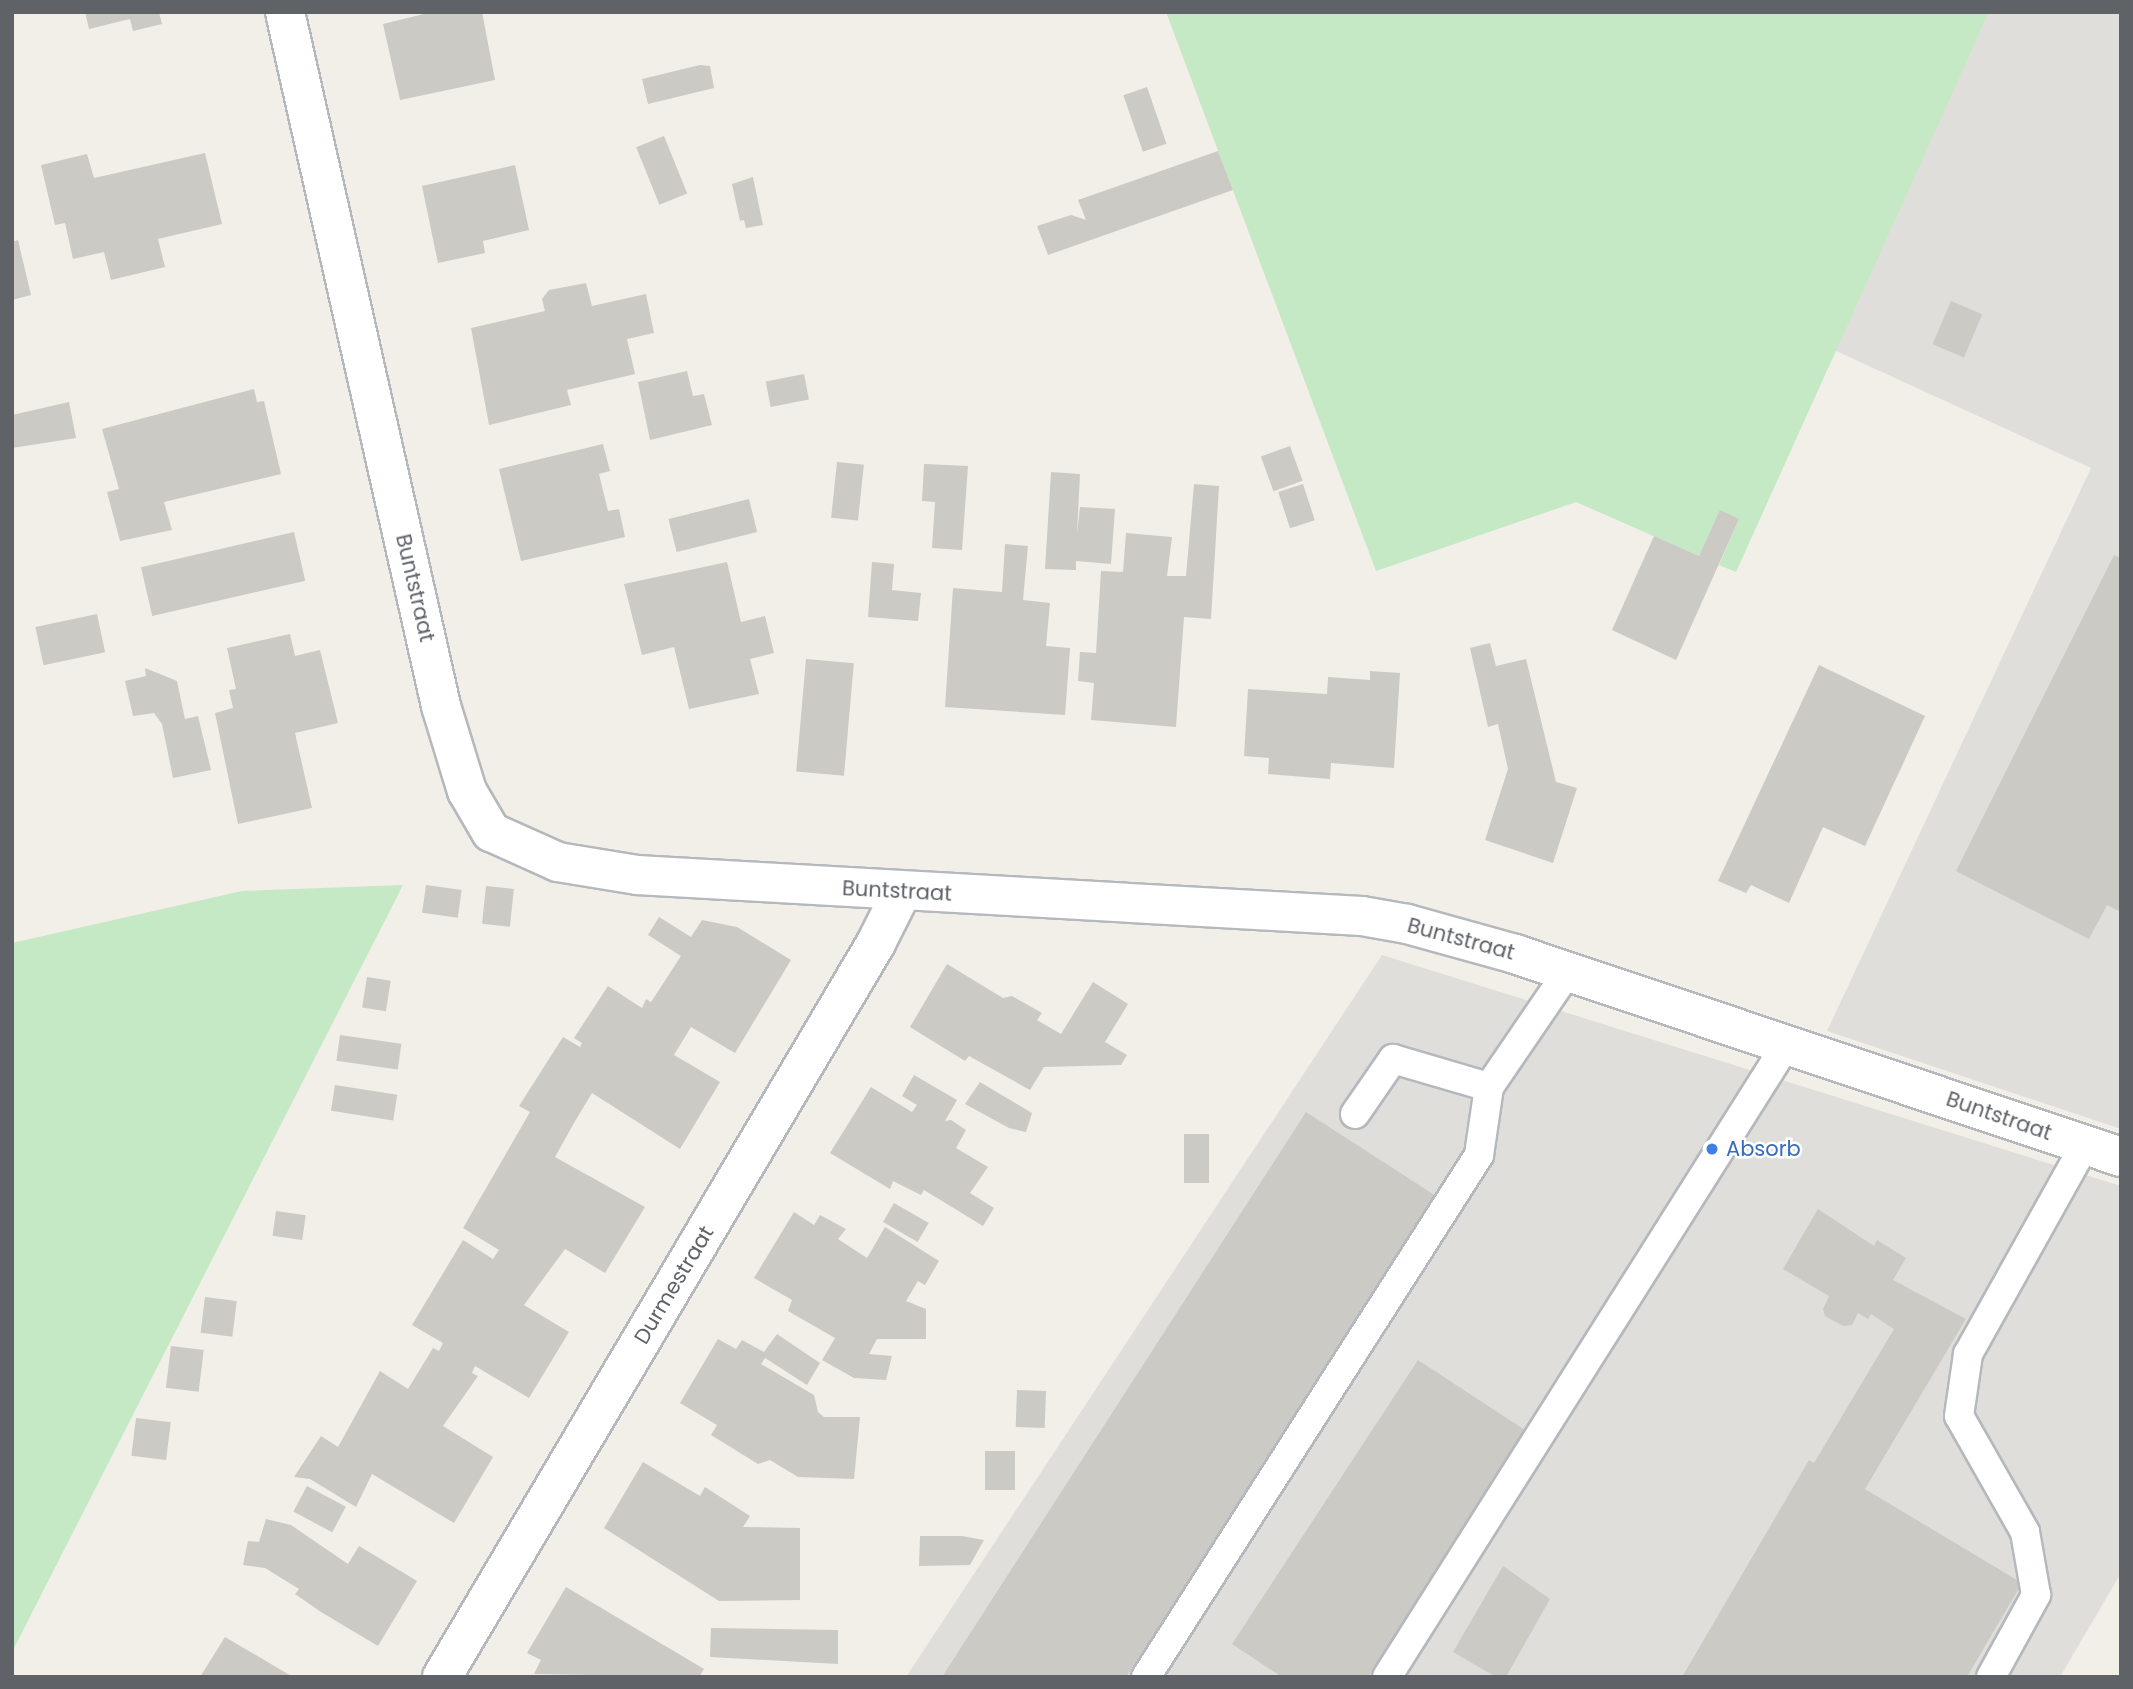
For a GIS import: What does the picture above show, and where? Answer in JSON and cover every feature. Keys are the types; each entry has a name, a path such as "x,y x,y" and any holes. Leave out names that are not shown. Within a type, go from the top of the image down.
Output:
{"street":[{"name":"Buntstraat","path":"285,12 441,706 467,792 491,832 558,862 637,874 1362,916 1408,924 1568,971 2121,1157"},
{"name":"Durmestraat","path":"442,1677 876,943 902,891"}],"lane":[{"path":"1146,1677 1479,1155 1489,1087 1568,971"},
{"path":"1387,1677 1786,1045"},
{"path":"1356,1114 1393,1059 1489,1087"},
{"path":"1991,1677 2036,1595 2025,1532 1959,1416 1968,1354 2085,1145"}],"shaded area":[{"path":"1989,12 2121,12 2121,1129 1827,1031 2091,468 1834,350"},
{"path":"1382,955 2121,1186 2121,1573 2060,1677 906,1677"}],"green space":[{"path":"1166,12 1989,12 1736,572 1719,565 1739,519 1720,511 1699,556 1576,502 1376,571"},
{"path":"403,885 12,1652 12,943 242,891"}],"building":[{"path":"85,12 159,12 162,24 133,31 130,19 89,29"},
{"path":"432,12 482,12 495,80 400,100 383,24"},
{"path":"700,65 710,66 714,88 648,104 642,79"},
{"path":"1147,87 1167,144 1143,152 1123,95"},
{"path":"664,136 687,193 659,205 636,147"},
{"path":"1218,151 1233,190 1048,255 1037,226 1071,215 1086,220 1078,200"},
{"path":"205,153 222,224 158,239 165,267 111,280 104,252 73,259 65,223 55,225 41,165 87,154 94,178"},
{"path":"515,165 529,230 483,241 485,253 438,263 422,186"},
{"path":"753,177 763,225 746,228 744,220 740,221 732,184"},
{"path":"18,240 31,295 12,300 12,242"},
{"path":"586,283 592,306 646,294 654,333 627,339 635,374 567,390 571,405 489,425 471,328 545,311 542,299 549,290"},
{"path":"1951,301 1982,314 1964,358 1933,344"},
{"path":"687,371 693,396 704,394 712,425 650,440 638,382"},
{"path":"804,374 809,400 771,407 766,381"},
{"path":"254,389 257,402 264,401 281,474 164,502 172,530 120,541 107,492 119,489 102,429"},
{"path":"69,402 76,438 12,448 12,415"},
{"path":"603,444 610,471 599,474 608,511 619,509 625,537 521,561 499,469"},
{"path":"1290,446 1303,481 1274,491 1261,457"},
{"path":"837,462 864,465 858,521 831,518"},
{"path":"924,464 968,466 962,550 932,548 935,502 922,501"},
{"path":"1051,472 1080,474 1077,534 1080,507 1115,509 1111,564 1076,561 1076,570 1045,569"},
{"path":"1194,484 1219,486 1211,619 1184,617 1176,727 1091,720 1094,683 1078,681 1080,652 1096,653 1101,571 1123,572 1126,533 1172,537 1167,576 1186,576"},
{"path":"1303,484 1315,520 1290,528 1278,492"},
{"path":"749,499 757,532 677,552 668,519"},
{"path":"1720,510 1739,519 1676,660 1612,630 1654,536 1699,556"},
{"path":"294,532 305,581 152,616 141,567"},
{"path":"1005,544 1028,546 1023,600 1050,603 1046,646 1070,648 1065,715 945,707 953,588 1002,592"},
{"path":"2114,555 2121,558 2121,912 2107,905 2089,939 1956,871"},
{"path":"727,562 741,622 765,616 774,653 750,659 759,694 689,709 674,647 642,655 624,584"},
{"path":"872,562 894,564 892,590 921,593 918,621 868,617"},
{"path":"97,614 105,652 43,665 35,627"},
{"path":"290,634 295,656 320,650 338,723 295,733 312,808 238,824 215,713 233,708 229,690 236,689 227,648"},
{"path":"1490,643 1496,666 1526,659 1556,782 1577,788 1553,863 1485,840 1508,769 1498,724 1488,727 1470,648"},
{"path":"806,659 854,663 844,776 796,772"},
{"path":"1819,665 1925,716 1865,846 1823,827 1789,903 1751,885 1746,893 1718,881"},
{"path":"145,668 177,681 185,719 198,716 211,770 173,778 162,724 154,713 133,716 125,681 146,676"},
{"path":"1370,671 1400,673 1394,768 1331,763 1330,779 1268,774 1269,758 1244,756 1248,689 1327,694 1328,677 1370,680"},
{"path":"426,885 462,890 458,918 422,913"},
{"path":"486,886 514,889 510,927 482,924"},
{"path":"659,917 691,937 702,920 737,927 791,960 735,1053 691,1027 674,1055 720,1082 680,1149 592,1093 574,1123 555,1157 645,1207 605,1273 565,1249 524,1305 569,1332 529,1398 475,1366 472,1373 478,1376 443,1426 493,1457 454,1523 372,1474 356,1507 310,1479 294,1477 321,1436 338,1447 380,1371 408,1389 433,1348 439,1351 443,1343 412,1325 463,1240 493,1259 499,1250 463,1228 530,1112 519,1106 563,1037 580,1047 582,1043 574,1038 608,986 642,1008 646,999 651,1002 681,956 648,935"},
{"path":"947,964 1003,998 1012,996 1042,1013 1037,1020 1061,1034 1093,982 1128,1004 1105,1042 1127,1055 1121,1065 1044,1067 1030,1090 969,1056 965,1061 910,1027"},
{"path":"367,977 391,981 386,1011 362,1008"},
{"path":"340,1035 401,1044 398,1069 336,1061"},
{"path":"914,1075 957,1100 945,1121 951,1120 966,1130 956,1148 988,1167 970,1193 994,1208 983,1226 924,1190 921,1195 893,1181 890,1189 830,1153 871,1087 912,1112 917,1105 902,1096"},
{"path":"980,1082 1032,1113 1026,1132 1009,1128 965,1104"},
{"path":"335,1085 397,1095 393,1121 331,1111"},
{"path":"1306,1112 1436,1196 1126,1677 942,1677"},
{"path":"1184,1134 1209,1134 1209,1183 1184,1183"},
{"path":"894,1203 929,1223 918,1242 883,1222"},
{"path":"1818,1209 1874,1246 1877,1240 1906,1258 1893,1280 1966,1319 1865,1489 2022,1583 1967,1677 1682,1677 1809,1460 1814,1463 1894,1329 1871,1314 1868,1319 1858,1313 1852,1325 1843,1326 1825,1316 1823,1309 1829,1296 1783,1269"},
{"path":"276,1211 306,1215 302,1240 273,1236"},
{"path":"794,1212 814,1225 820,1215 846,1229 838,1239 867,1258 885,1227 939,1261 925,1285 918,1281 906,1301 926,1309 926,1339 877,1339 869,1354 892,1356 886,1380 854,1378 822,1360 835,1338 788,1311 792,1300 754,1278"},
{"path":"205,1297 237,1301 232,1337 201,1333"},
{"path":"777,1334 820,1363 807,1385 765,1358 761,1364 814,1395 818,1412 824,1417 860,1417 854,1479 798,1477 770,1460 758,1464 711,1435 717,1425 680,1403 718,1339 736,1349 742,1340 764,1352"},
{"path":"171,1346 204,1350 199,1392 166,1388"},
{"path":"1418,1360 1528,1432 1368,1677 1282,1677 1232,1644"},
{"path":"1017,1390 1046,1391 1045,1428 1016,1427"},
{"path":"136,1418 171,1422 166,1460 131,1456"},
{"path":"985,1451 1015,1451 1015,1490 985,1490"},
{"path":"643,1462 700,1496 705,1487 750,1516 743,1527 800,1528 800,1600 719,1601 604,1528"},
{"path":"307,1486 346,1507 332,1532 293,1512"},
{"path":"266,1519 291,1525 348,1564 359,1546 417,1581 378,1646 321,1612 295,1594 299,1589 265,1568 243,1565 248,1541 259,1542"},
{"path":"920,1536 962,1536 984,1540 970,1565 919,1566"},
{"path":"1503,1566 1550,1599 1506,1677 1496,1677 1453,1652"},
{"path":"566,1587 704,1669 699,1677 534,1674 541,1660 527,1653"},
{"path":"711,1628 838,1630 838,1664 710,1657"},
{"path":"225,1637 293,1677 200,1677"}],"place":[{"name":"Absorb","path":"1712,1149"}]}
